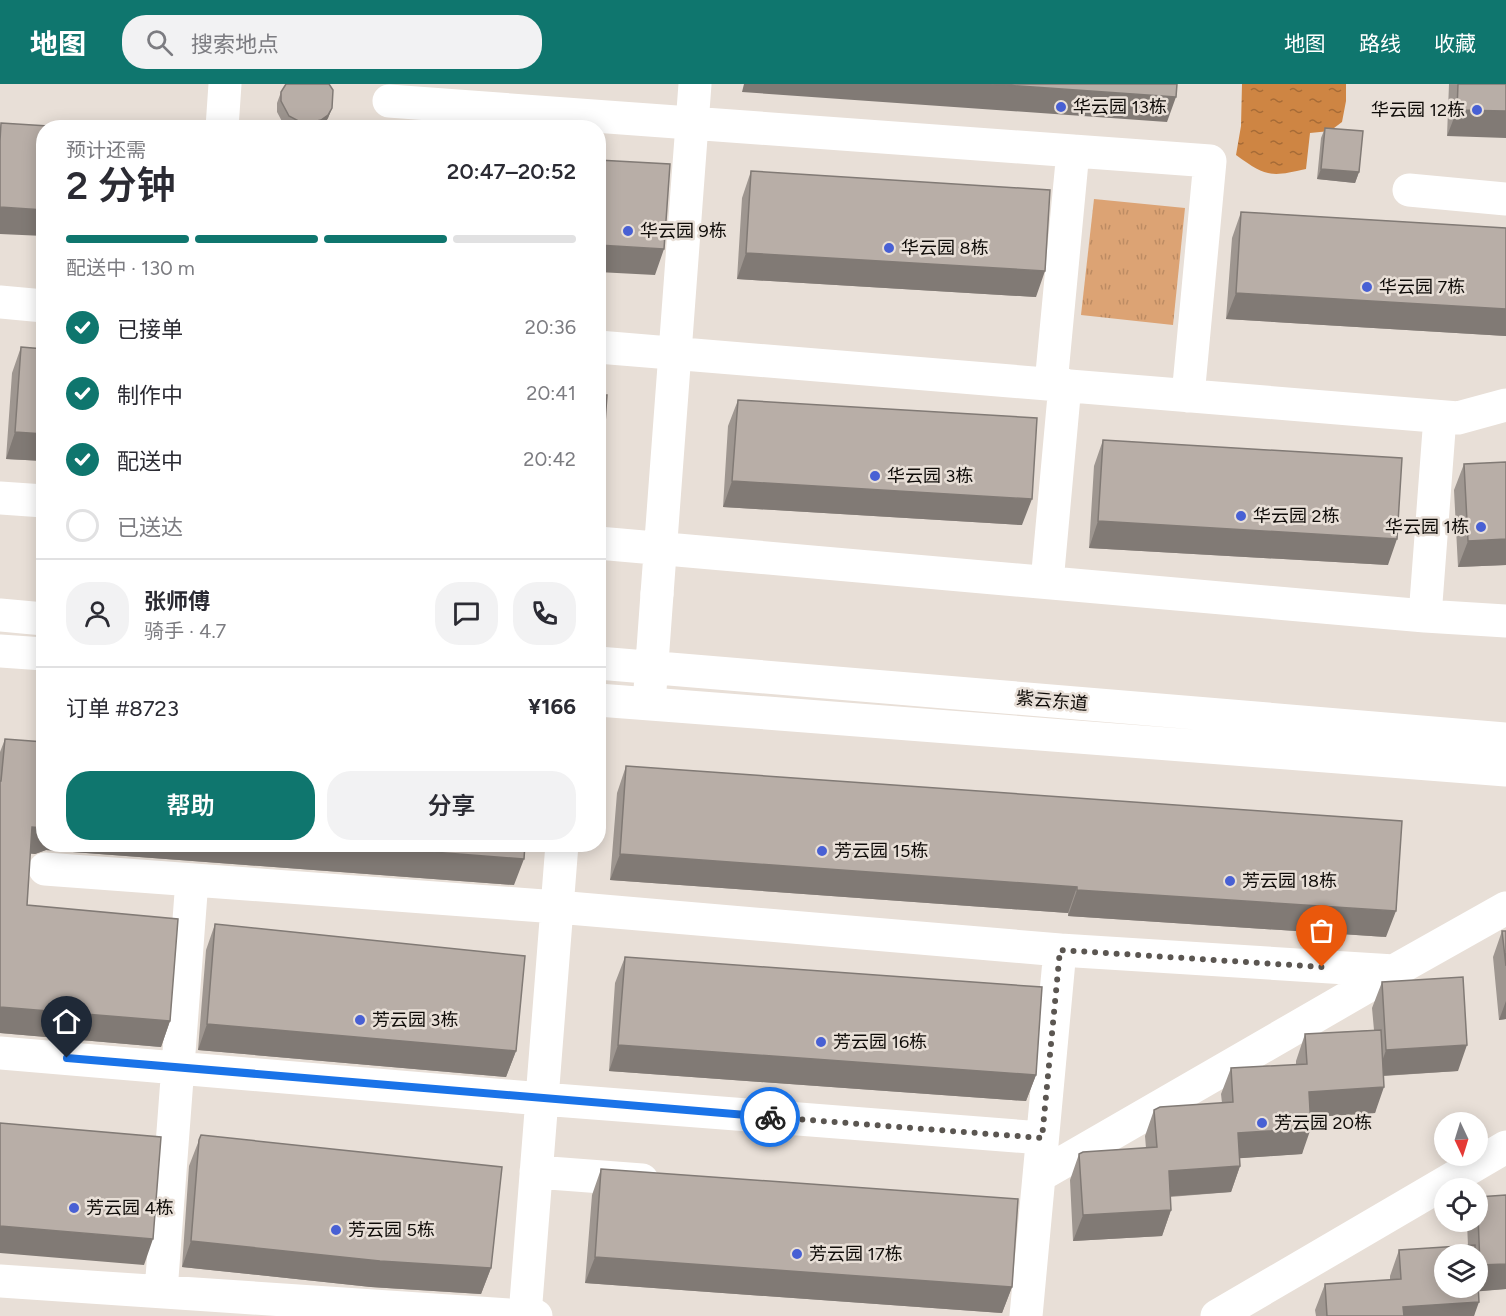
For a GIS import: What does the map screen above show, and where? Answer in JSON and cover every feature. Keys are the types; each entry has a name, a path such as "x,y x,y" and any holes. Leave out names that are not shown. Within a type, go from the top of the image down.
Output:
{"street":[{"path":"223,120 225,84"},
{"path":"649,704 695,84"},
{"path":"389,104 693,123 1210,161 1188,396"},
{"path":"1047,582 1073,151"},
{"path":"1409,190 1506,199"},
{"path":"0,302 36,305"},
{"path":"606,348 1440,417 1458,418 1506,405"},
{"path":"1425,616 1440,417"},
{"path":"0,498 36,500"},
{"path":"606,544 1425,616 1506,621"},
{"path":"0,615 36,618"},
{"path":"0,651 36,653"},
{"name":"紫云东道","path":"606,664 1506,739"},
{"name":"紫云东道","path":"606,701 1506,770"},
{"path":"525,1316 561,852"},
{"path":"45,869 557,907 1060,950 1394,971"},
{"path":"161,1292 192,880"},
{"path":"1039,1176 1506,908"},
{"path":"1026,1316 1024,1208 1039,1176 1060,950"},
{"path":"0,1053 1042,1138"},
{"path":"1217,1316 1506,1147"},
{"path":"536,1172 667,1182"},
{"path":"0,1281 536,1316"}],"green space":[{"path":"1094,199 1185,208 1173,325 1081,315"}],"water":[{"path":"1242,84 1346,84 1342,122 1330,131 1310,133 1306,169 1276,174 1262,171 1236,155 1241,126"}],"building":[{"path":"286,84 329,84 333,90 332,108 321,120 296,120 289,116 281,101 281,92"},
{"path":"991,84 1177,84 1176,97"},
{"path":"1458,84 1506,84 1506,111 1457,110"},
{"path":"1,123 36,125 36,209 0,207"},
{"path":"1325,128 1363,131 1359,172 1321,169"},
{"path":"606,160 670,164 664,249 606,245"},
{"name":"华云园 8栋","path":"751,171 1050,190 1045,271 746,253"},
{"name":"华云园 7栋","path":"1241,212 1506,228 1506,309 1236,293"},
{"path":"21,347 36,348 36,433 15,432"},
{"name":"华云园 3栋","path":"738,400 1037,418 1032,499 732,481"},
{"name":"华云园 2栋","path":"1103,440 1402,458 1397,539 1098,521"},
{"path":"1506,462 1506,539 1468,541 1464,464"},
{"path":"5,739 36,741 36,827 32,827 27,905 178,919 170,1021 0,1007 1,781"},
{"path":"626,766 1402,821 1396,911 1077,890 1077,887 620,854"},
{"path":"433,852 524,852 524,859"},
{"name":"芳云园 3栋","path":"215,924 525,956 516,1051 207,1024"},
{"path":"1502,931 1506,931 1506,966"},
{"name":"芳云园 16栋","path":"625,957 1042,987 1036,1075 618,1045"},
{"path":"1463,977 1467,1045 1386,1050 1382,982"},
{"path":"1381,1030 1384,1087 1309,1092 1311,1128 1238,1133 1240,1166 1169,1171 1171,1210 1083,1215 1079,1154 1157,1147 1154,1110 1160,1107 1233,1102 1231,1068 1307,1064 1305,1034"},
{"name":"芳云园 4栋","path":"0,1123 161,1137 153,1239 0,1226"},
{"name":"芳云园 5栋","path":"201,1135 502,1167 491,1268 380,1261 191,1241"},
{"name":"芳云园 17栋","path":"601,1169 1018,1199 1012,1287 595,1257"},
{"path":"1506,1195 1506,1264 1488,1265 1488,1244 1479,1244 1479,1232 1488,1232 1488,1196"},
{"path":"1434,1248 1434,1298 1479,1298 1479,1302 1403,1307 1404,1316 1327,1316 1325,1284 1401,1279 1399,1250"}],"way so far":[{"path":"770,1117 1042,1138 1060,950 1322,967"}],"place":[{"name":"华云园 13栋","path":"1061,107"},
{"name":"华云园 12栋","path":"1477,110"},
{"name":"华云园 9栋","path":"628,231"},
{"name":"华云园 8栋","path":"889,248"},
{"name":"华云园 7栋","path":"1367,287"},
{"name":"华云园 3栋","path":"875,476"},
{"name":"华云园 2栋","path":"1241,516"},
{"name":"华云园 1栋","path":"1481,527"},
{"name":"芳云园 15栋","path":"822,851"},
{"name":"芳云园 18栋","path":"1230,881"},
{"name":"芳云园 3栋","path":"360,1020"},
{"name":"芳云园 16栋","path":"821,1042"},
{"name":"芳云园 20栋","path":"1262,1123"},
{"name":"芳云园 4栋","path":"74,1208"},
{"name":"芳云园 5栋","path":"336,1230"},
{"name":"芳云园 17栋","path":"797,1254"}],"route":[{"path":"67,1058 770,1117"}]}
